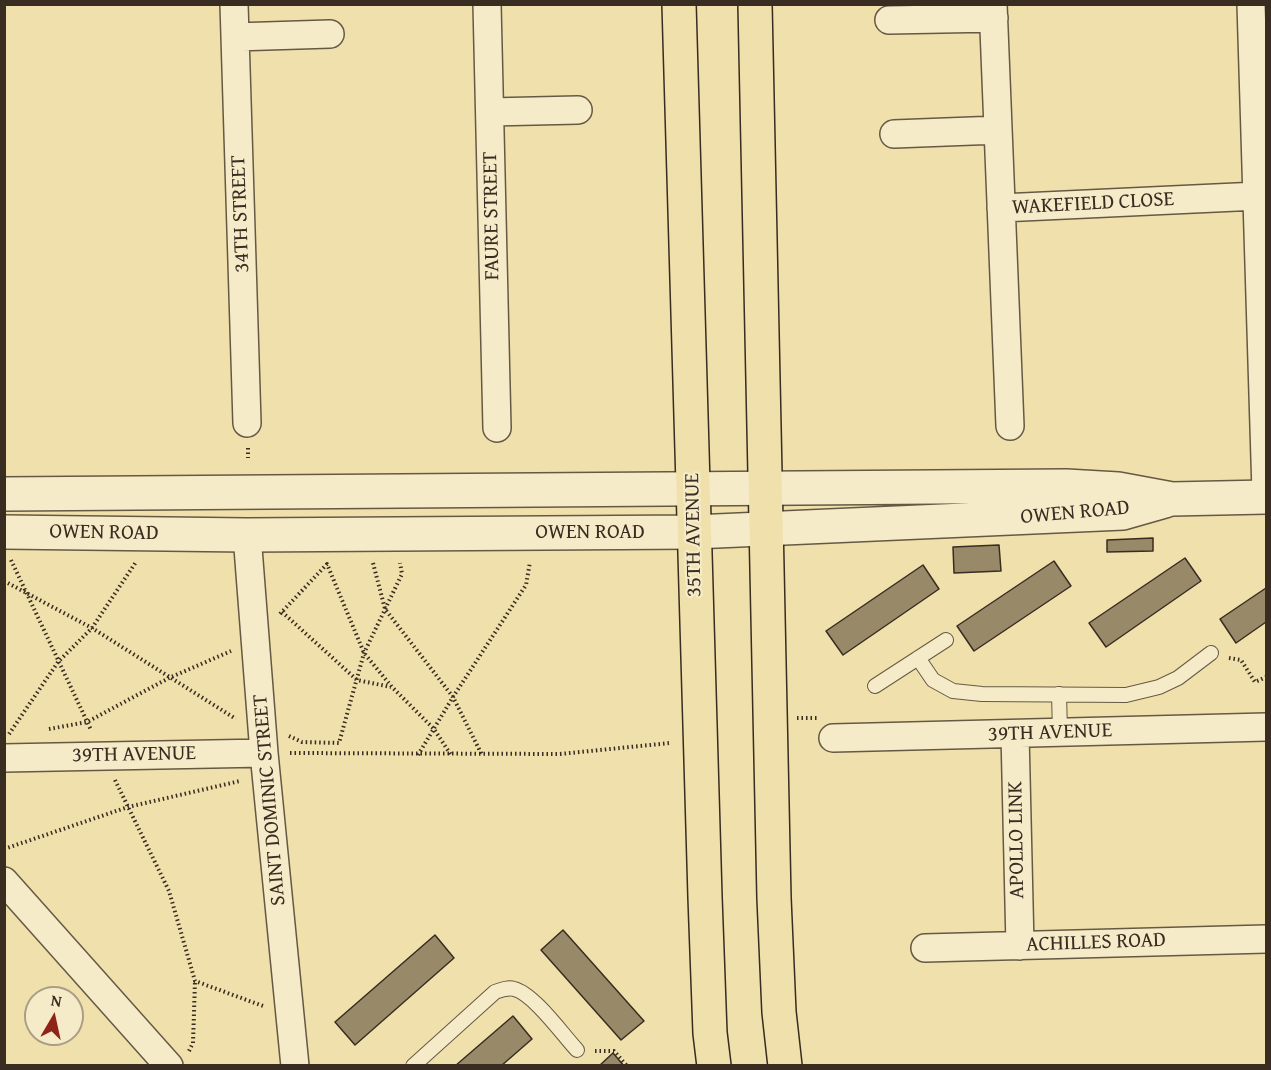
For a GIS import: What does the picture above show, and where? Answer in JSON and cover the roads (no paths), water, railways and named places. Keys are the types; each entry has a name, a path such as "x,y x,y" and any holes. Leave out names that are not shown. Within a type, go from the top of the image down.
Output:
{"main road":[{"name":"35TH AVENUE","path":"679,4 704,886 710,1034 714,1065"},
{"path":"755,4 774,898 778,1012 785,1065"}],"street":[{"name":"34TH STREET","path":"234,4 247,423"},
{"name":"FAURE STREET","path":"487,4 497,428"},
{"path":"1251,4 1261,127 1258,196 1263,301 1266,492"},
{"path":"889,20 994,11 1001,208"},
{"path":"235,37 330,34"},
{"path":"490,112 578,110"},
{"path":"894,134 998,129"},
{"name":"WAKEFIELD CLOSE","path":"1010,426 1001,208 1258,196"},
{"name":"OWEN ROAD","path":"4,494 1066,486 1118,489 1172,499 1266,496"},
{"name":"OWEN ROAD","path":"6,542 247,535 765,530 1123,513 1172,499"},
{"name":"SAINT DOMINIC STREET","path":"247,535 264,753 295,1065"},
{"name":"39TH AVENUE","path":"833,738 1266,727"},
{"name":"APOLLO LINK","path":"1015,734 1020,945"},
{"name":"39TH AVENUE","path":"4,758 264,753"},
{"path":"4,881 178,1062"},
{"name":"ACHILLES ROAD","path":"925,948 1266,939"}],"lane":[{"path":"875,686 946,639"},
{"path":"918,658 933,680 953,691 982,694 1126,695 1159,687 1178,678 1211,653"},
{"path":"1059,694 1060,732"},
{"path":"412,1065 495,992 506,988 528,995 577,1050"}]}
